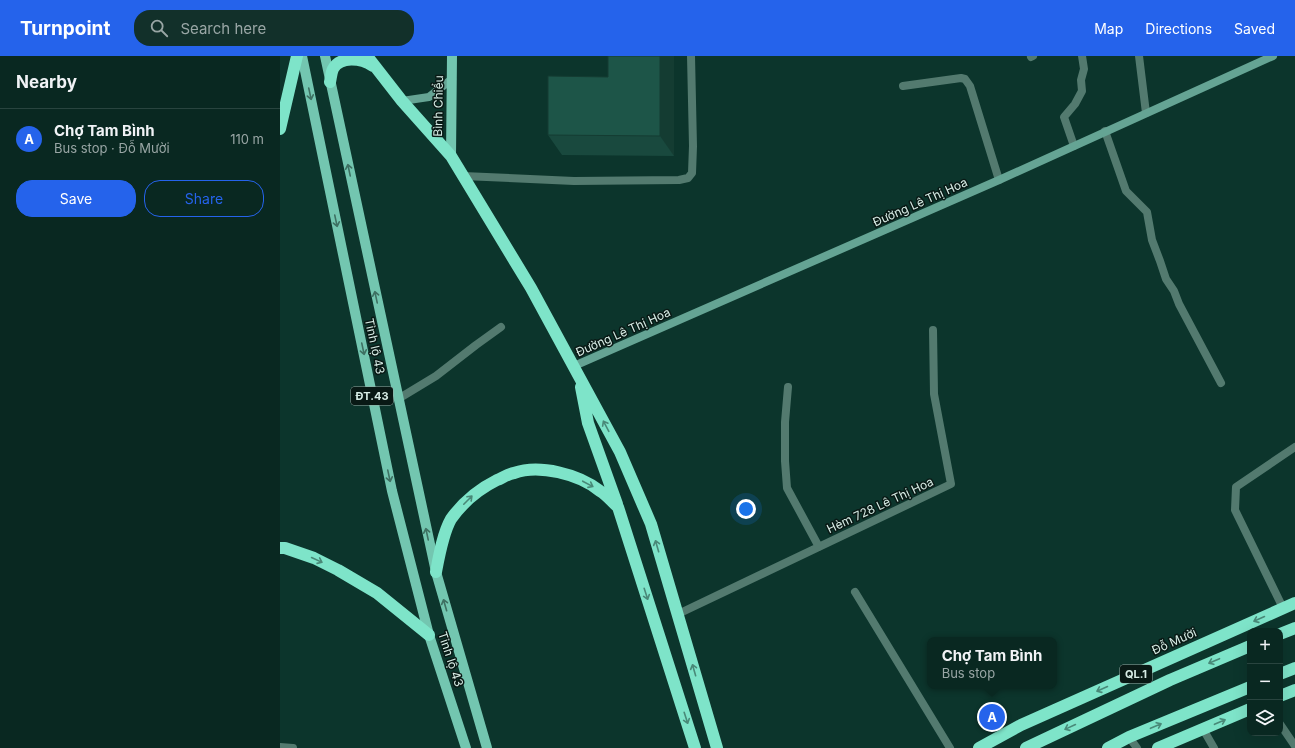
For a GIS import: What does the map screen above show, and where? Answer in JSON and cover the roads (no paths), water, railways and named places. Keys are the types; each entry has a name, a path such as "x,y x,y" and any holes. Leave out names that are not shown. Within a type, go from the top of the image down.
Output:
{"highway":[{"path":"280,129 297,56"},
{"path":"367,56 374,67 402,101 451,156 531,288 620,452 651,524 717,748"},
{"path":"330,82 332,70 343,60 353,58 367,62 374,67"},
{"path":"576,370 588,423 618,507 695,748"},
{"path":"436,572 442,543 451,520 475,493 514,472 532,469 550,470 576,477 600,490 618,507"},
{"path":"280,548 285,548 314,558 338,570 377,593 429,635"},
{"name":"Đỗ Mười","path":"979,748 1021,725 1295,603"},
{"path":"1283,633 1295,628"},
{"name":"QL.1","path":"1026,748 1170,680 1247,647"},
{"path":"1283,673 1295,668"},
{"path":"1108,748 1129,737 1247,687"},
{"path":"1283,695 1295,690"},
{"path":"1158,748 1247,710"}],"main road":[{"name":"Tỉnh lộ 43","path":"302,56 392,491 429,635 462,731 466,748"},
{"name":"Tỉnh lộ 43","path":"324,56 436,572 487,748"},
{"name":"Bình Chiểu","path":"451,156 452,56"}],"street":[{"path":"463,176 574,181 679,180 688,178 692,173 693,146 691,56"},
{"path":"1074,146 1064,117 1075,104 1082,91 1084,69 1082,56"},
{"path":"1139,56 1146,113"},
{"name":"Đường Lê Thị Hoa","path":"576,370 1273,56"},
{"path":"903,86 961,78 966,79 970,86 999,180"},
{"path":"402,101 429,97 452,79"},
{"path":"1105,131 1126,191 1147,212 1152,240 1166,279 1174,291 1179,304 1221,383"},
{"path":"398,399 436,376 501,327"},
{"name":"Hèm 728 Lê Thị Hoa","path":"678,614 951,484 934,394 933,330"},
{"path":"788,387 785,422 785,461 788,488 820,547"},
{"path":"1283,608 1235,510 1236,487 1295,447"},
{"path":"855,592 950,748"},
{"path":"1283,728 1295,746"},
{"path":"1203,729 1214,748"},
{"path":"1129,737 1137,748"},
{"path":"280,747 293,748"}],"place":[{"name":"Chợ Tam Bình","path":"992,717"}]}
